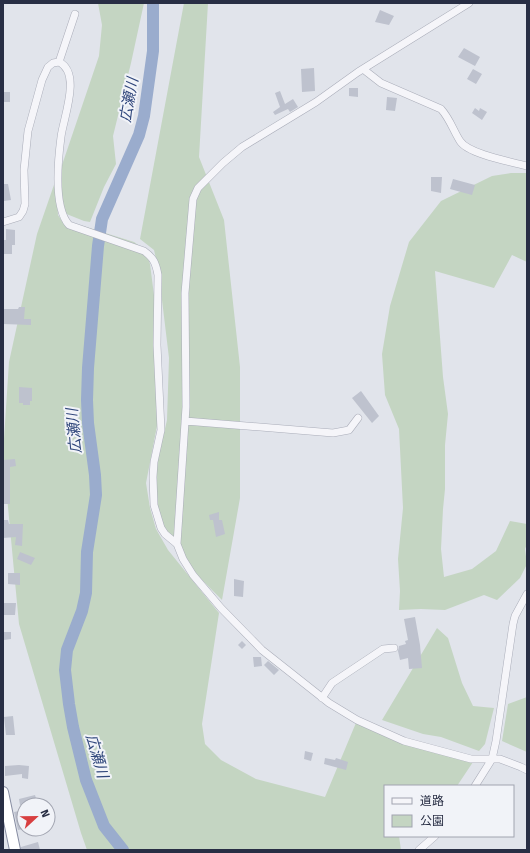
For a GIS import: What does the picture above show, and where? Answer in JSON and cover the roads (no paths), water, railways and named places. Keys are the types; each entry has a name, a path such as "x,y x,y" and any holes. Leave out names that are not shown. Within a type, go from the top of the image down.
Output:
{"highway":[{"path":"3,792 15,850"}],"street":[{"path":"469,3 363,69 316,102 242,147 223,163 198,188 194,195 185,293 185,421 177,544 183,559 193,575 221,608 262,650 322,698 358,720 404,741 471,759 500,759 527,770"},
{"path":"58,62 75,14"},
{"path":"3,222 19,217 26,204 24,170 28,131 45,74 50,64 58,62"},
{"path":"58,62 67,69 70,78 68,106 61,137 58,166 60,205 63,216 69,225 144,251 151,256 154,261 158,275 157,344 161,430 154,462 152,493 159,523 165,534 177,544"},
{"path":"363,69 381,83 441,109 447,116 460,142 468,148 479,153 527,166"},
{"path":"185,421 333,433 349,430 358,418"},
{"path":"476,785 492,759 513,624 515,616 527,594"},
{"path":"322,698 332,683 383,649 394,648"},
{"path":"419,850 434,837"}],"waterway":[{"name":"広瀬川","path":"123,850 104,826 86,780 73,727 65,670 67,650 82,611 86,593 87,552 96,495 87,400 88,368 98,246 102,219 139,135 144,116 153,51 153,3"}]}
